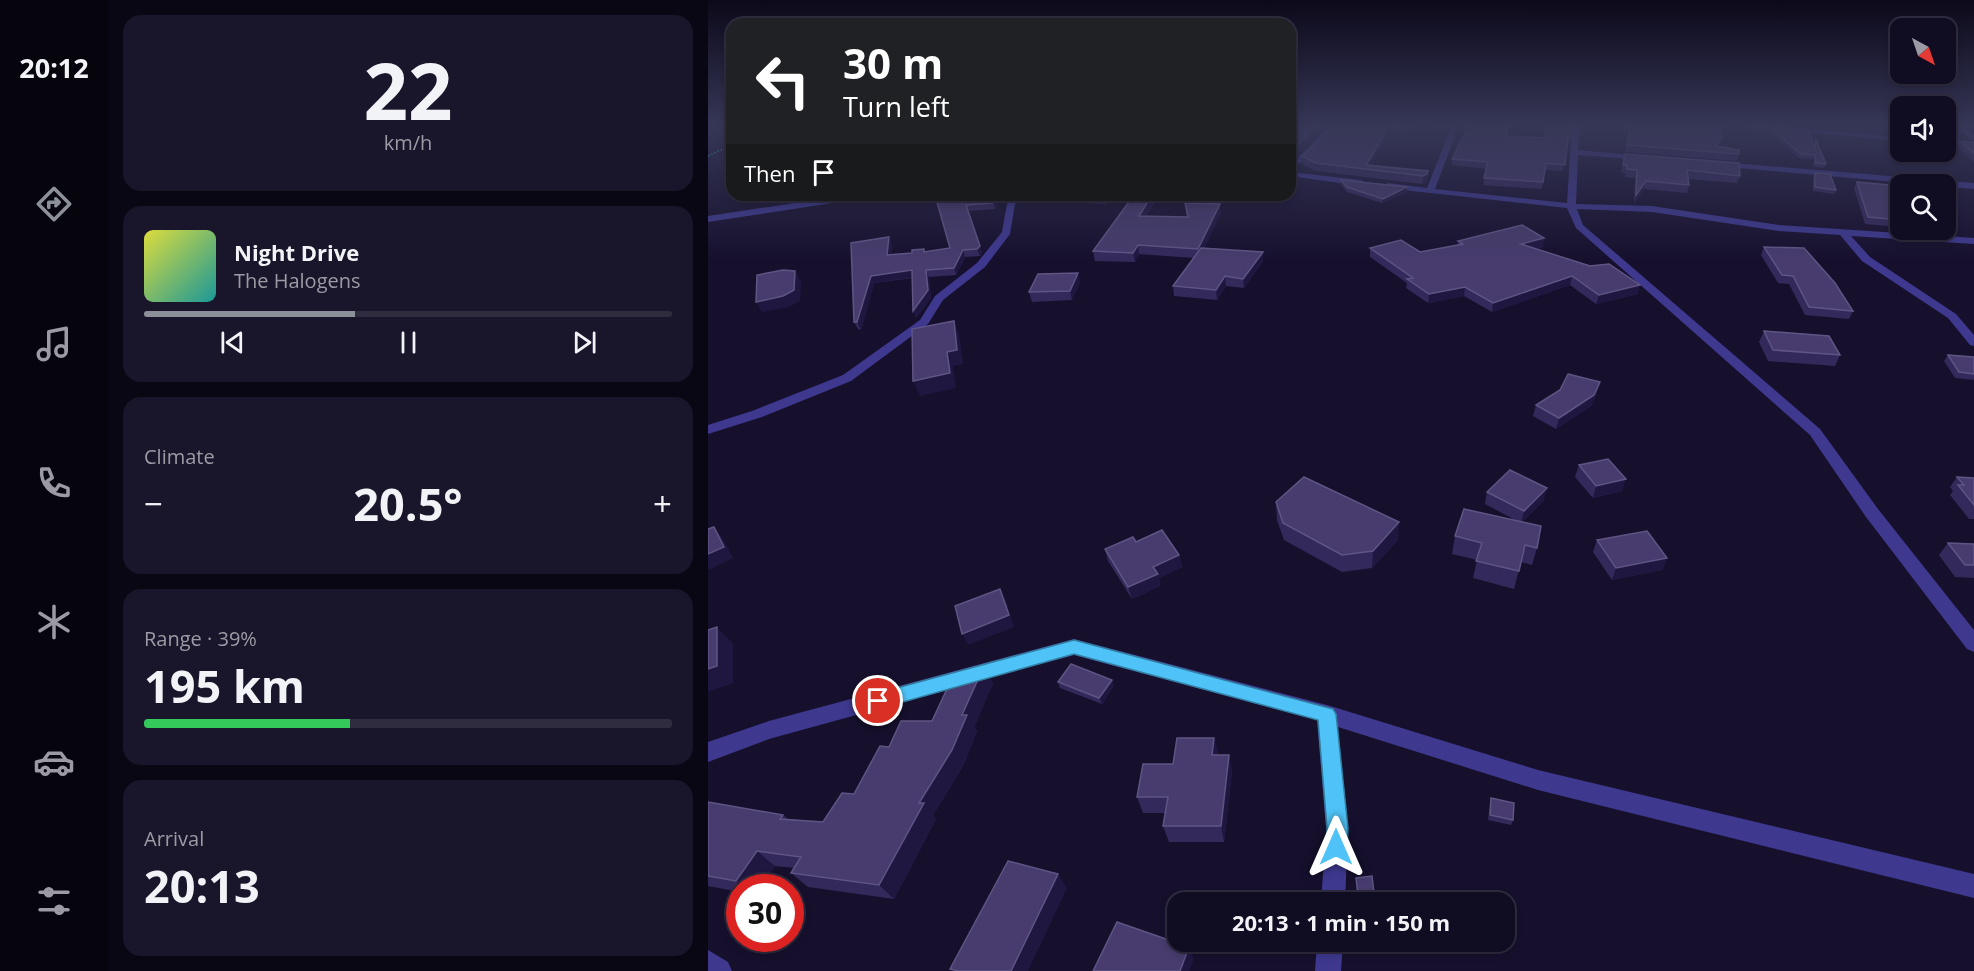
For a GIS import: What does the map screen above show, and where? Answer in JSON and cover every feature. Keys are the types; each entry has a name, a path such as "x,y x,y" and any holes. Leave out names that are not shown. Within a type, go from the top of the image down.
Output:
{"street":[{"path":"1430,190 1438,170"},
{"path":"1572,170 1571,206 1579,226 1815,432 1872,513 1974,644"},
{"path":"1789,170 1974,186"},
{"path":"1296,175 1571,206 1652,209 1779,228 1974,241"},
{"path":"708,219 826,201"},
{"path":"708,430 757,414 847,378 924,322 939,298 981,265 1007,232 1013,201"},
{"path":"1842,231 1866,259 1952,316 1974,342"},
{"path":"708,752 769,730 1074,647 1327,714 1538,780 1974,886"},
{"path":"1327,714 1337,828 1334,892"},
{"path":"1328,971 1329,952"},
{"path":"708,963 719,971"}],"building":[{"path":"1376,170 1428,171 1423,176"},
{"path":"1486,170 1545,170 1543,182 1484,178"},
{"path":"1637,170 1687,170 1689,185 1646,181 1636,195"},
{"path":"1690,170 1740,170 1740,176"},
{"path":"1815,173 1830,174 1836,190 1815,187"},
{"path":"1341,180 1407,187 1383,199 1347,187"},
{"path":"1857,182 1890,185 1890,219 1868,217"},
{"path":"937,201 994,201 993,203 966,205 980,246 977,249 963,250 954,268 926,270 928,290 913,311 912,270 871,276 857,322 854,322 851,243 889,237 887,255 912,253 912,250 924,249 924,252 950,248"},
{"path":"1130,201 1148,201 1139,216 1188,217 1185,203 1220,204 1198,249 1138,245 1133,253 1093,251"},
{"path":"1522,225 1544,238 1521,244 1590,266 1609,264 1640,285 1599,295 1572,276 1493,303 1465,287 1429,294 1407,279 1413,278 1370,248 1401,240 1420,252 1463,244 1458,241"},
{"path":"1764,247 1804,248 1835,283 1853,311 1809,307 1793,276 1782,275"},
{"path":"1201,248 1263,252 1243,279 1225,276 1216,290 1173,286"},
{"path":"783,270 795,271 794,290 783,296 756,302 757,275"},
{"path":"1078,273 1070,291 1029,292 1038,274"},
{"path":"954,321 957,350 947,352 950,373 913,381 912,329"},
{"path":"1764,331 1829,336 1840,355 1773,350"},
{"path":"1948,355 1974,357 1974,374 1959,372"},
{"path":"1568,374 1600,382 1594,395 1559,418 1536,405 1560,390"},
{"path":"1608,459 1626,479 1596,486 1579,465"},
{"path":"1510,470 1547,488 1524,511 1487,492"},
{"path":"1304,477 1399,522 1373,551 1342,555 1283,523 1276,502"},
{"path":"1957,477 1974,478 1974,505 1958,485 1964,485"},
{"path":"1464,509 1541,526 1537,548 1525,545 1519,571 1476,561 1482,543 1455,536"},
{"path":"714,527 724,547 708,554 708,529"},
{"path":"1162,530 1179,555 1153,567 1158,574 1128,587 1105,549 1133,537 1136,542"},
{"path":"1647,531 1667,558 1616,568 1597,540"},
{"path":"1948,543 1974,544 1974,565 1965,565"},
{"path":"1000,589 1009,615 962,634 955,606"},
{"path":"717,627 717,666 708,669 708,630"},
{"path":"1071,664 1112,680 1099,698 1058,682"},
{"path":"984,666 962,715 967,715 952,750 919,803 924,803 879,885 791,873 801,857 757,851 741,874 726,874 726,879 708,876 708,802 783,815 780,819 823,822 842,793 854,794 880,746 889,747 901,721 932,721 954,674"},
{"path":"1177,738 1214,738 1212,755 1229,755 1221,826 1163,826 1168,797 1137,797 1143,764 1173,764"},
{"path":"1491,798 1514,803 1513,820 1490,815"},
{"path":"1008,861 1058,874 1011,971 950,969"},
{"path":"1372,876 1374,892 1358,892 1356,878"},
{"path":"1117,922 1167,939 1167,952 1187,952 1180,971 1093,971"}],"route":[{"path":"878,701 1074,647 1327,714 1337,828 1336,847"}]}
